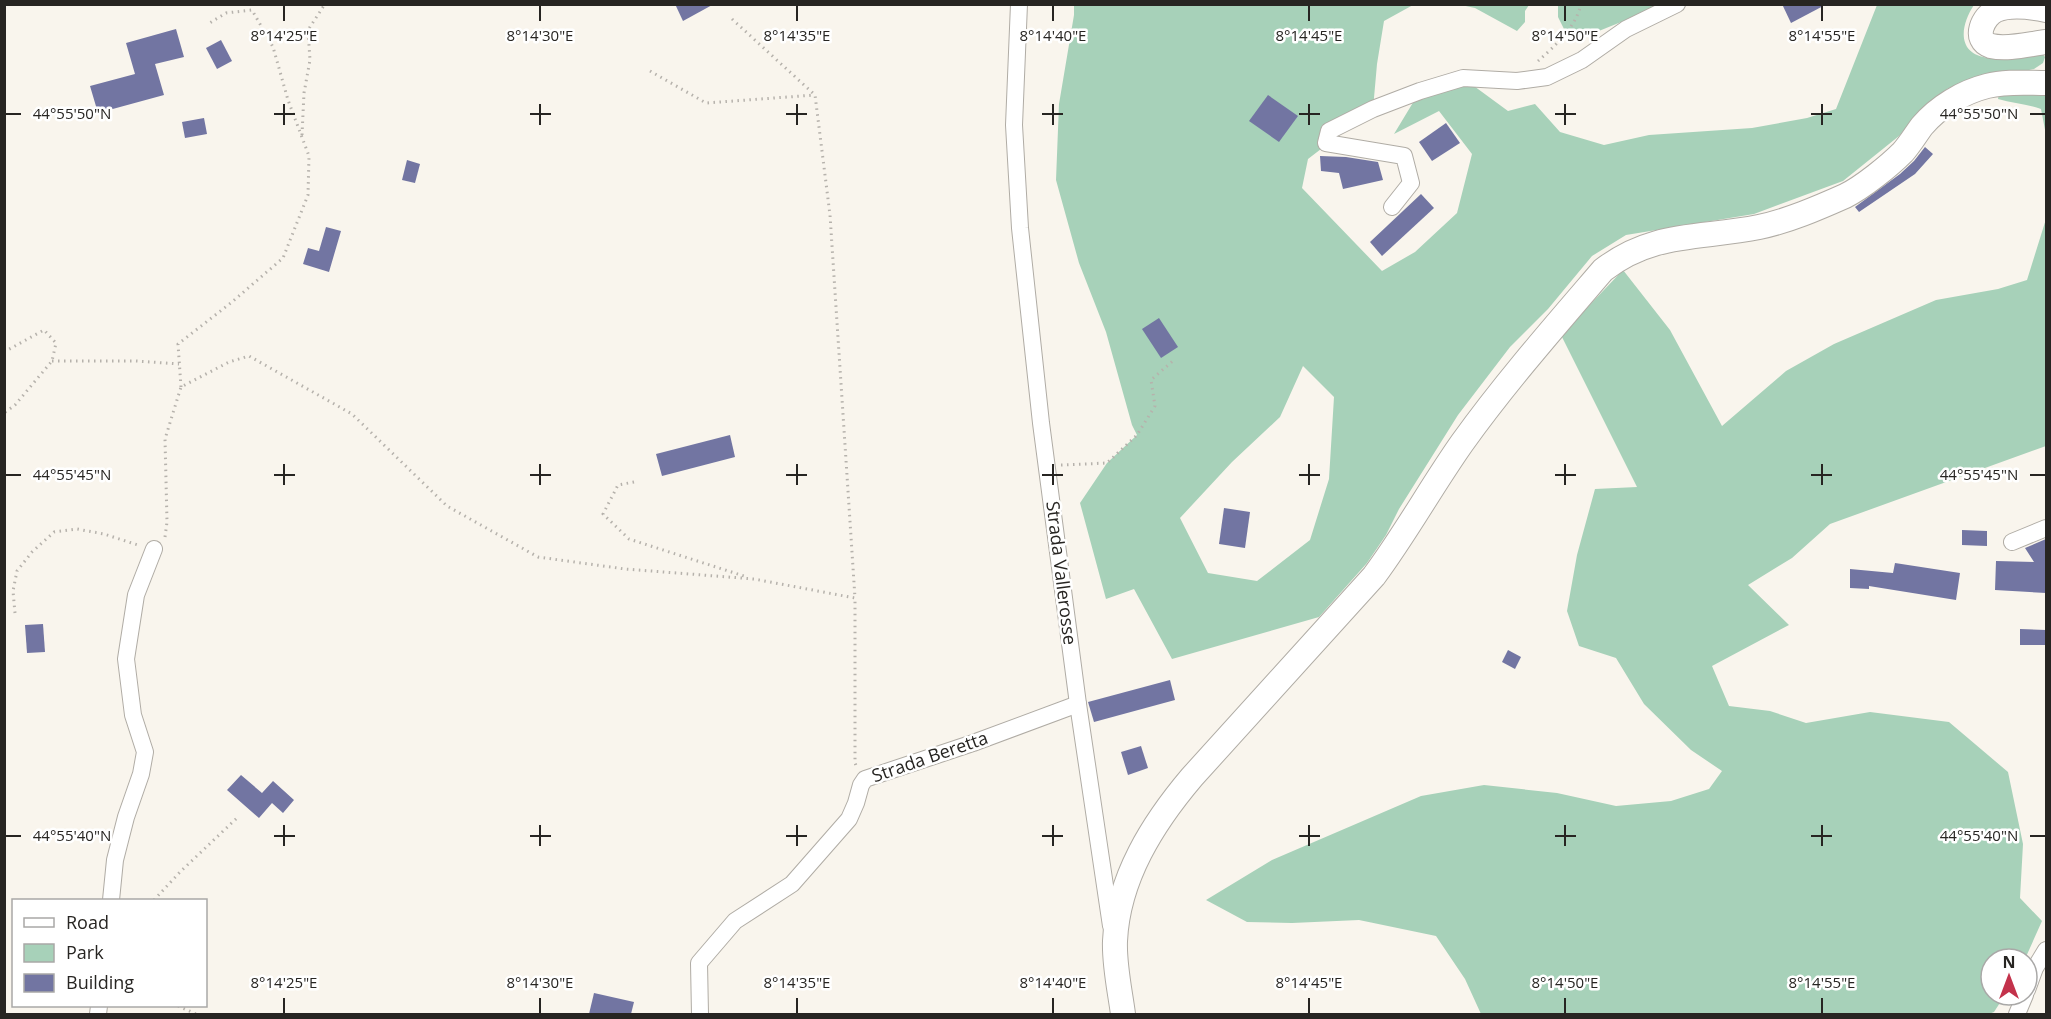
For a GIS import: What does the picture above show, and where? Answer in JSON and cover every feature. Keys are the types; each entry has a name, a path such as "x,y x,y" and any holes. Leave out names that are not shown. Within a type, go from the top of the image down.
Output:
{"street":[{"name":"Strada Vallerosse","path":"1019,4 1014,125 1020,228 1047,466 1078,704 1116,960"},
{"path":"1392,207 1411,183 1404,156 1326,143 1329,132 1373,109 1463,78 1517,81 1547,77 1582,60 1626,29 1677,4"},
{"path":"2046,10 2020,7 1997,10 1984,20 1981,36 1985,43 1992,46 2046,42"},
{"path":"1123,1014 1116,960 1116,927 1135,863 1149,834 1169,805 1374,576 1398,544 1440,475 1464,441 1603,270 1623,256 1647,245 1665,240 1760,227 1848,195 1892,162 1933,114 1956,99 1986,86 2046,83"},
{"path":"2012,542 2046,528"},
{"path":"111,899 115,860 126,817 141,774 145,752 133,714 126,659 136,595 154,549"},
{"name":"Strada Beretta","path":"700,1014 699,963 735,921 792,884 849,819 865,779 973,743 1078,704"}],"path":[{"path":"15,613 13,591 17,571 32,552 54,532 77,529 104,534 154,549 164,539 167,522 165,439 181,387 178,344 283,258 308,195 309,156 288,100 273,47 248,4"},
{"path":"302,137 304,93 310,60 308,30 325,4"},
{"path":"1517,81 1553,48 1579,15 1581,4"},
{"path":"208,24 226,13 252,10"},
{"path":"732,19 815,95 831,226 855,598 855,763 861,776 865,779"},
{"path":"650,72 706,104 815,95"},
{"path":"4,352 44,330 56,343 52,361 15,405 4,413"},
{"path":"181,387 229,362 249,356 352,414 447,506 538,557 625,569 754,579 855,598"},
{"path":"1047,466 1107,463 1137,435 1155,406 1151,380 1175,359"},
{"path":"52,361 136,361 179,364"},
{"path":"634,482 618,485 603,514 629,539 754,579"},
{"path":"155,899 238,817"},
{"path":"182,1007 196,1014"}],"green space":[{"path":"1529,4 1525,11 1525,22 1517,31 1475,8 1461,5"},
{"path":"1074,5 1413,5 1384,21 1373,109 1308,159 1302,188 1382,271 1415,252 1457,213 1472,154 1439,111 1394,134 1420,91 1463,78 1508,111 1535,104 1560,132 1604,145 1649,135 1752,128 1807,118 1836,109 1877,5 1974,5 1964,30 1966,45 1971,51 1979,56 1990,58 2042,53 2045,57 2043,63 2034,69 1956,85 1947,89 1925,106 1899,136 1843,181 1754,214 1626,235 1592,256 1548,309 1510,347 1458,415 1367,563 1319,617 1172,659 1134,589 1106,599 1080,503 1107,463 1137,435 1132,425 1106,332 1079,263 1056,180 1059,104","holes":["1303,366 1334,397 1329,479 1310,540 1257,581 1208,573 1180,518 1232,462 1280,417"]},
{"path":"1558,5 1657,5 1641,14 1579,39 1568,37 1558,17"},
{"path":"2046,91 2046,135 2041,109 1998,99 1999,93"},
{"path":"2046,219 2046,446 1830,524 1792,558 1748,585 1789,625 1712,666 1729,706 1770,711 1806,723 1870,712 1949,722 2008,772 2023,844 2020,898 2042,921 2030,947 1979,947 1979,1007 1997,1007 1994,1012 1989,1014 1481,1014 1465,979 1436,936 1359,920 1292,923 1247,922 1206,900 1272,860 1421,796 1484,785 1557,793 1616,806 1671,801 1709,789 1722,771 1691,750 1644,704 1616,658 1579,646 1567,611 1577,555 1595,489 1637,487 1561,335 1623,270 1670,330 1722,426 1786,371 1834,344 1936,300 1998,289 2027,280"}],"building":[{"path":"675,4 714,4 683,21"},
{"path":"1782,4 1827,4 1791,23"},
{"path":"176,29 184,57 155,64 164,95 98,113 90,86 135,74 126,43"},
{"path":"221,40 232,61 217,69 206,48"},
{"path":"1268,95 1298,116 1279,142 1249,121"},
{"path":"204,118 207,134 185,138 182,122"},
{"path":"1446,123 1460,143 1432,161 1419,142"},
{"path":"1925,147 1933,154 1915,174 1859,212 1855,207 1900,174"},
{"path":"1320,156 1378,162 1383,180 1343,189 1339,173 1321,171"},
{"path":"407,160 420,164 415,183 402,180"},
{"path":"1421,194 1434,208 1382,256 1370,242"},
{"path":"326,227 341,231 329,272 303,264 308,248 319,251"},
{"path":"1159,318 1178,347 1161,358 1142,329"},
{"path":"730,435 735,457 662,476 656,454"},
{"path":"1224,508 1250,512 1245,548 1219,544"},
{"path":"1962,530 1987,531 1987,546 1962,545"},
{"path":"2046,539 2046,593 1995,590 1996,561 2034,562 2025,548"},
{"path":"1895,563 1960,573 1956,600 1869,586 1869,589 1850,588 1850,569 1893,573"},
{"path":"43,624 45,652 27,653 25,625"},
{"path":"2020,629 2046,630 2046,645 2020,645"},
{"path":"1508,650 1521,657 1515,669 1502,662"},
{"path":"1170,680 1175,700 1094,722 1088,702"},
{"path":"1141,746 1148,768 1128,775 1121,752"},
{"path":"241,775 262,793 273,781 294,800 283,813 272,803 259,818 227,790"},
{"path":"594,993 634,1002 631,1014 589,1014"}]}
